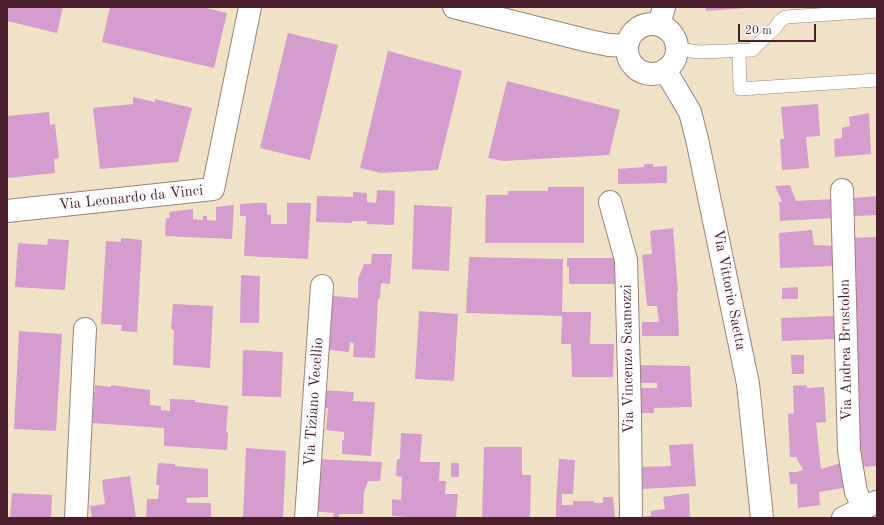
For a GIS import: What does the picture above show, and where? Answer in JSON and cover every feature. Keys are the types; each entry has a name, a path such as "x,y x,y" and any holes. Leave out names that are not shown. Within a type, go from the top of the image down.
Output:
{"street":[{"name":"Via Leonardo da Vinci","path":"7,211 214,189 250,7"},
{"path":"454,7 589,41 609,45 627,46"},
{"path":"661,16 676,42 677,49 675,58 671,65 658,73 649,74 635,68 628,58 627,46 633,32 661,16"},
{"name":"Via Vittorio Saetta","path":"665,70 690,112 697,138 748,384 762,518"},
{"name":"Via Andrea Brustolon","path":"842,190 849,451 856,492 870,505"},
{"name":"Via Vincenzo Scamozzi","path":"610,202 626,260 631,518"},
{"name":"Via Tiziano Vecellio","path":"306,518 322,286"},
{"path":"76,518 85,329"},
{"path":"843,518 870,505"}],"lane":[{"path":"677,49 699,52 745,50 775,28 780,21 786,17 877,11"},
{"path":"745,50 740,89 877,80"}],"building":[{"path":"7,7 63,7 57,33 7,21"},
{"path":"110,7 202,7 227,13 214,68 102,42"},
{"path":"706,7 746,7 747,8 706,11"},
{"path":"288,33 338,45 310,160 260,148"},
{"path":"388,51 462,71 438,170 381,173 360,168"},
{"path":"507,81 620,110 609,155 503,161 488,158"},
{"path":"133,97 155,102 155,99 192,108 178,162 100,169 93,108 133,104"},
{"path":"818,104 820,136 806,137 809,168 782,170 780,139 784,139 781,107"},
{"path":"49,112 50,125 55,124 59,158 54,159 55,173 7,178 7,116"},
{"path":"869,113 871,154 835,157 834,139 842,138 842,128 850,126 849,117"},
{"path":"644,164 653,164 653,167 667,166 667,183 618,184 618,169 644,167"},
{"path":"790,185 796,201 833,199 834,218 780,221 779,202 782,202 775,186"},
{"path":"548,187 584,187 584,243 485,243 486,195 508,195 508,191 548,191"},
{"path":"377,190 395,191 394,225 367,224 367,221 352,221 352,223 316,222 317,196 353,197 353,192 367,193 367,202 376,203"},
{"path":"877,196 877,215 854,216 854,198"},
{"path":"267,203 267,214 271,215 271,224 287,224 287,203 311,203 308,259 244,256 246,216 240,216 240,204"},
{"path":"234,205 232,239 165,236 166,218 170,218 169,212 193,209 193,219 203,220 203,216 207,216 207,220 216,221 216,207"},
{"path":"414,205 452,207 449,271 412,269"},
{"path":"673,228 678,292 679,336 642,336 642,322 659,322 657,306 647,306 642,255 652,254 650,231"},
{"path":"812,230 814,245 833,246 833,266 780,268 779,233"},
{"path":"877,237 877,466 858,467 850,238"},
{"path":"121,238 142,240 137,332 121,331 122,325 101,324 106,241 121,242"},
{"path":"48,239 69,240 65,290 15,287 18,243 47,245"},
{"path":"372,254 392,254 390,284 381,283 380,299 378,298 375,358 353,357 354,343 350,342 349,352 329,350 332,296 358,298 358,279 364,264 371,264"},
{"path":"469,257 563,259 562,312 591,312 590,344 614,344 613,377 572,377 571,344 561,344 562,316 466,313"},
{"path":"567,258 615,258 615,284 569,284 569,267 567,267"},
{"path":"241,275 260,276 259,323 240,323"},
{"path":"798,287 798,299 782,299 782,288"},
{"path":"173,304 213,306 210,368 173,365 174,330 171,329"},
{"path":"419,311 458,314 454,381 415,379"},
{"path":"834,316 835,339 782,341 781,318"},
{"path":"19,331 62,334 56,431 14,429"},
{"path":"243,350 283,352 281,397 242,396"},
{"path":"791,355 804,355 804,374 792,374"},
{"path":"636,365 690,366 692,407 654,408 654,413 638,413 636,388 657,388 657,383 636,383"},
{"path":"95,385 111,387 111,385 150,390 150,405 161,406 161,410 170,411 170,399 195,400 195,402 228,406 226,432 228,433 227,450 164,446 164,428 92,423"},
{"path":"806,385 807,388 824,387 826,422 816,423 821,469 848,461 849,487 819,492 820,505 798,508 797,484 790,484 789,472 803,470 796,457 790,457 788,414 794,413 793,386"},
{"path":"321,390 354,392 353,401 375,402 371,456 342,454 342,440 344,440 344,432 326,430 328,408 320,408"},
{"path":"401,433 422,434 420,462 440,462 439,481 446,481 445,494 458,494 456,518 392,516 392,499 401,500 402,477 396,476 397,459 400,459"},
{"path":"693,444 696,486 642,489 642,467 671,466 669,445"},
{"path":"484,447 522,447 522,475 531,475 530,518 482,518"},
{"path":"246,448 286,451 283,518 243,518"},
{"path":"315,459 382,462 380,481 368,481 364,492 363,514 339,514 339,518 333,518 334,513 313,511"},
{"path":"559,459 575,460 573,494 562,494 562,505 573,505 573,501 594,501 594,503 603,503 603,497 613,497 615,518 556,518"},
{"path":"158,463 208,469 208,497 186,498 187,503 211,503 211,518 146,518 147,499 158,499 159,485 156,485"},
{"path":"451,463 459,463 459,477 451,477"},
{"path":"130,476 136,518 92,518 90,506 105,504 102,480"},
{"path":"12,493 52,495 51,518 10,518"},
{"path":"689,493 690,518 637,518 651,516 651,511 665,509 663,497"}]}
